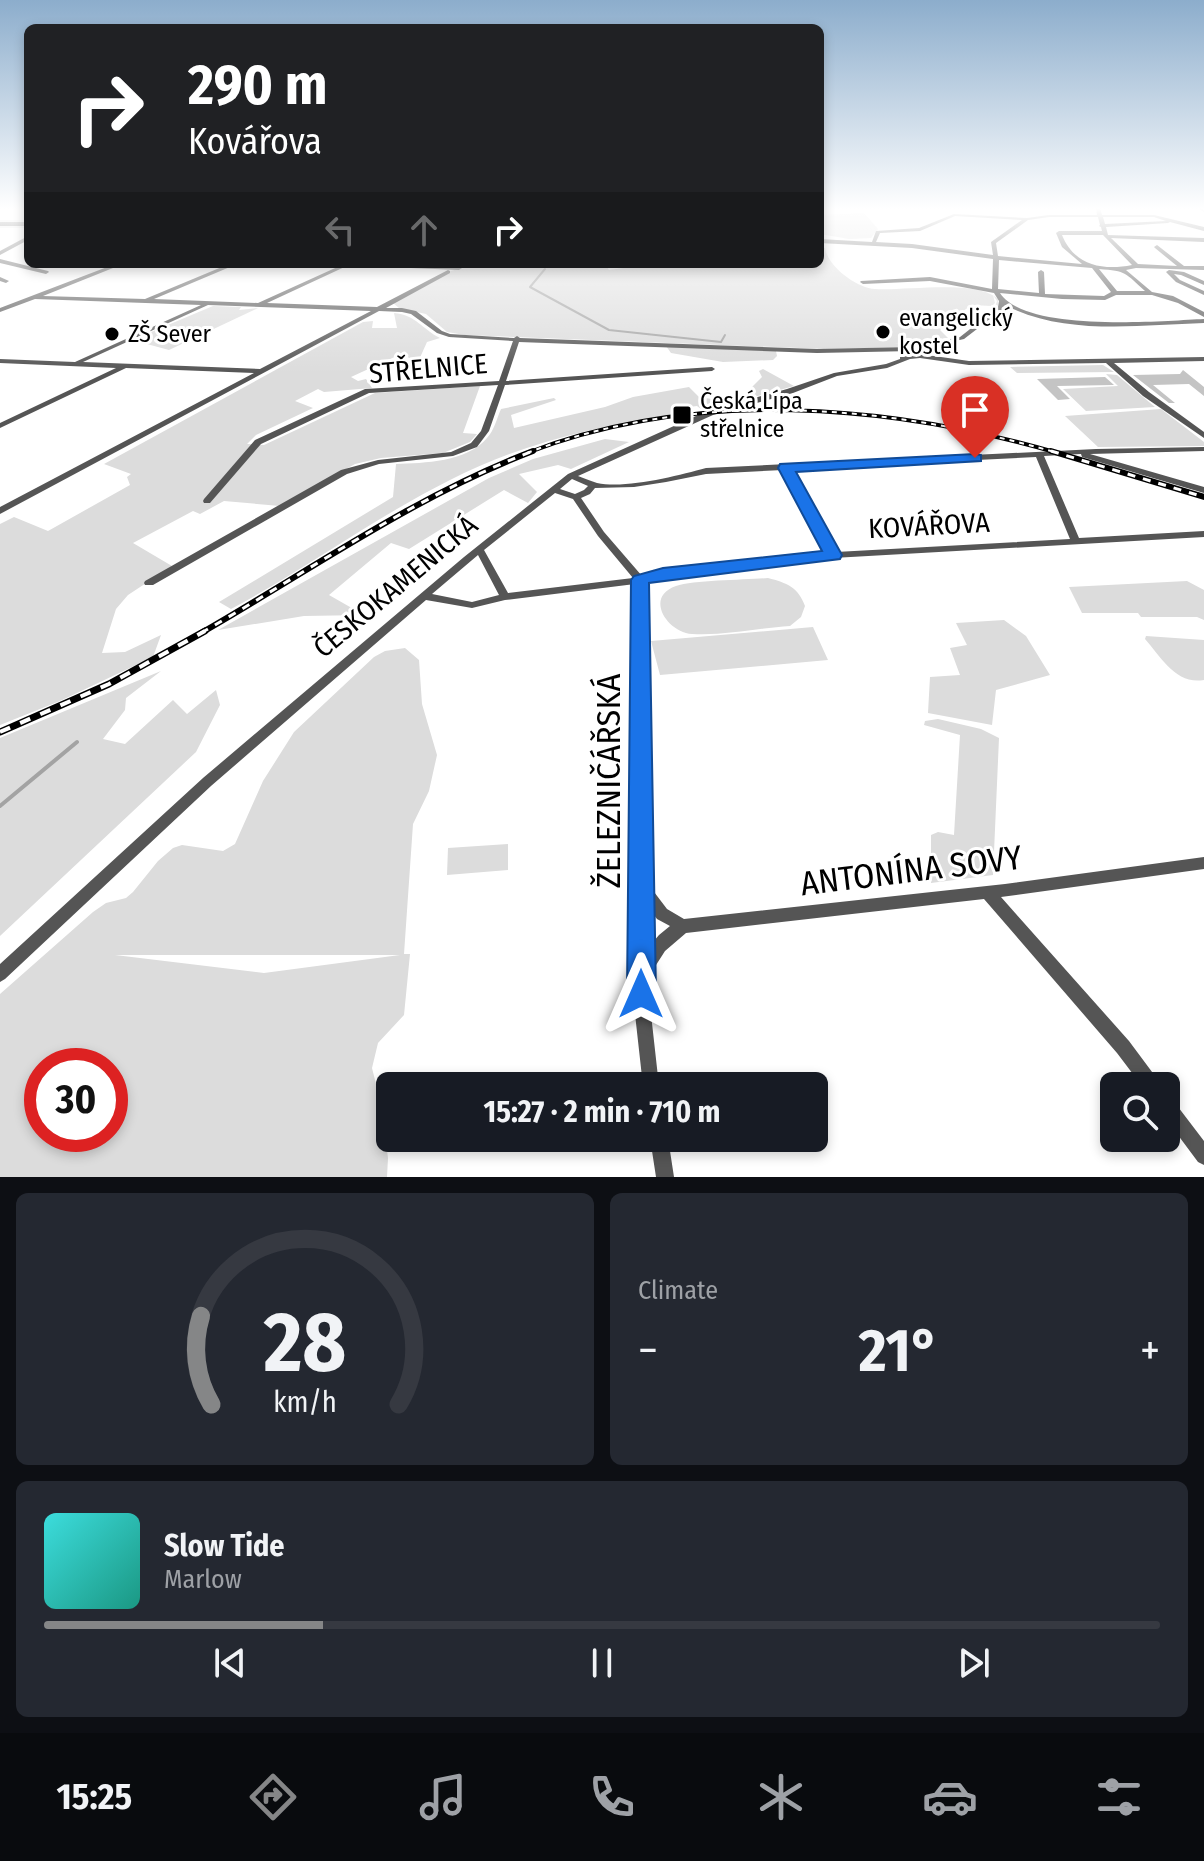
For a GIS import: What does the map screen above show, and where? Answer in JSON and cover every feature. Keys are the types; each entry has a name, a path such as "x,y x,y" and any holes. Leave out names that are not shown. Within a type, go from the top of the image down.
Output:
{"street":[{"path":"996,263 995,290 1001,305"},
{"path":"1059,263 1120,269 1136,266 1204,268"},
{"path":"1133,263 1136,266"},
{"path":"1177,263 1182,267"},
{"path":"29,268 46,272"},
{"path":"0,310 109,268"},
{"path":"144,301 224,268"},
{"path":"258,305 339,268"},
{"path":"419,268 457,268"},
{"path":"1095,268 1115,293"},
{"path":"1120,269 1149,292"},
{"path":"2,509 447,270"},
{"path":"1041,272 1042,295"},
{"path":"1204,283 1182,273 1169,272 1178,281 1204,293"},
{"path":"863,282 930,279 1042,295 1105,298 1115,293 1149,292 1186,301 1204,299"},
{"path":"54,298 55,291 62,286"},
{"path":"34,297 376,309 412,312 447,335 920,356 969,363 1204,359"},
{"path":"1186,301 1204,318"},
{"path":"74,363 207,304"},
{"path":"1001,305 1066,320 1204,318"},
{"path":"899,357 912,349 962,338 1001,305"},
{"path":"517,338 502,383 712,369"},
{"path":"912,349 920,356"},
{"name":"ČESKOKAMENICKÁ","path":"0,974 207,782 423,596 571,476 699,417 899,357"},
{"path":"0,361 260,371"},
{"path":"1108,361 1146,394 1204,436"},
{"path":"0,426 126,365"},
{"name":"STŘELNICE","path":"149,583 344,472 378,462 453,454 474,445 485,431 502,383 368,391 258,442 207,501"},
{"path":"571,476 593,485 675,480 706,471 1076,452 1204,449"},
{"path":"1076,452 1204,490"},
{"path":"1039,455 1075,540"},
{"path":"786,468 833,555"},
{"path":"576,497 593,485"},
{"path":"553,490 576,497 601,534 640,580"},
{"name":"KOVÁŘOVA","path":"423,596 464,605 640,580 663,573 833,555 1204,534"},
{"path":"479,549 505,597"},
{"name":"ŽELEZNIČÁŘSKÁ","path":"640,580 641,974 650,1072"},
{"name":"ANTONÍNA SOVY","path":"683,926 987,892 1204,863"},
{"path":"641,886 648,900 662,914 683,926 667,936 653,951 641,974"},
{"path":"987,892 1142,1072"},
{"path":"1180,1124 1204,1156"},
{"path":"661,1152 665,1177"}],"shaded area":[{"path":"824,263 833,263 844,275 868,288 974,289 993,296 995,303 992,306 971,305 940,330 948,338 894,344 927,342 911,347 824,349 465,335 447,332 426,314 399,308 393,303 460,268 824,268"},
{"path":"213,306 241,307 239,310 258,308 169,350 132,340"},
{"path":"394,313 413,319 440,338 427,342 418,362 401,354 351,377 358,381 366,379 372,388 324,392 318,389 295,401 313,408 256,435 247,444 264,445 375,393 480,386 463,433 477,434 470,442 443,453 381,458 355,464 280,506 224,501 200,514 193,511 133,543 172,566 128,595 116,609 102,653 125,652 161,635 153,657 60,701 0,725 0,524 14,517 48,531 130,485 127,477 131,474 104,464 363,322 373,321 372,328 397,328"},
{"path":"666,346 776,351 777,356 773,360 723,362 671,353"},
{"path":"1103,365 1114,372 1017,373 1010,367"},
{"path":"763,369 794,386 708,410 744,395 762,377 759,371"},
{"path":"1106,374 1117,375 1155,407 1086,411 1063,389 1118,386"},
{"path":"689,387 699,397 718,400 701,409 697,406 674,409 671,415 613,425 504,456 422,495 231,609 219,602 393,497 396,464 444,460 478,446 492,432 501,409 556,400 511,415 514,428 605,407 633,397"},
{"path":"1161,409 1204,442 1204,446 1098,447 1065,416"},
{"path":"605,439 629,442 571,469 558,465 519,474 537,492 528,503 504,490 409,549 391,543 329,595 364,615 304,616 218,630 489,478 533,459"},
{"path":"768,578 791,587 805,606 801,617 790,626 692,634 674,627 660,605 666,591 684,584"},
{"path":"1187,581 1204,590 1204,620 1197,617 1141,617 1138,613 1082,613 1069,587"},
{"path":"1004,620 1026,636 1050,675 996,690 992,725 928,713 930,677 960,675 950,648 967,645 956,623"},
{"path":"813,627 828,660 660,675 651,641"},
{"path":"1146,636 1204,640 1204,680 1177,674 1157,654 1145,639"},
{"path":"405,648 419,660 422,704 437,755 429,791 413,824 404,954 410,954 404,1015 378,1043 372,1068 376,1084 376,1152 387,1152 387,1177 0,1177 0,994 93,912 106,903 126,898 173,848 182,845 223,851 235,844 263,781 294,732 374,657 385,651","holes":["115,955 400,955 264,973"]},
{"path":"161,671 126,698 125,710 103,739 125,744 173,700 187,714 216,690 220,705 196,752 0,936 0,738"},
{"path":"938,719 981,729 999,738 993,875 931,883 931,835 938,832 954,835 960,735 924,725 925,721"},
{"path":"508,844 508,870 447,875 448,848"}],"building":[{"path":"1183,370 1204,387 1204,396 1189,384 1153,385 1175,403 1169,403 1133,375 1180,374"},
{"path":"1105,377 1114,385 1057,386 1070,399 1058,400 1037,379"}],"waterway":[{"path":"545,269 530,287 609,330 721,342 725,335"},
{"path":"0,806 77,742"}],"railway":[{"path":"533,451 591,432 657,419 724,412 792,410 860,414 927,423 1055,452"},
{"path":"201,633 404,512 489,469 533,451"},
{"path":"527,453 533,451"},
{"path":"1051,451 1055,452"},
{"path":"1055,452 1204,497"},
{"path":"0,732 109,684 205,631"}],"place":[{"name":"evangelický kostel","path":"883,332"},
{"name":"ZŠ Sever","path":"112,334"},
{"name":"Česká Lípa střelnice","path":"682,415"}],"route":[{"path":"641,994 640,580 663,573 833,555 786,468 975,458"}]}
